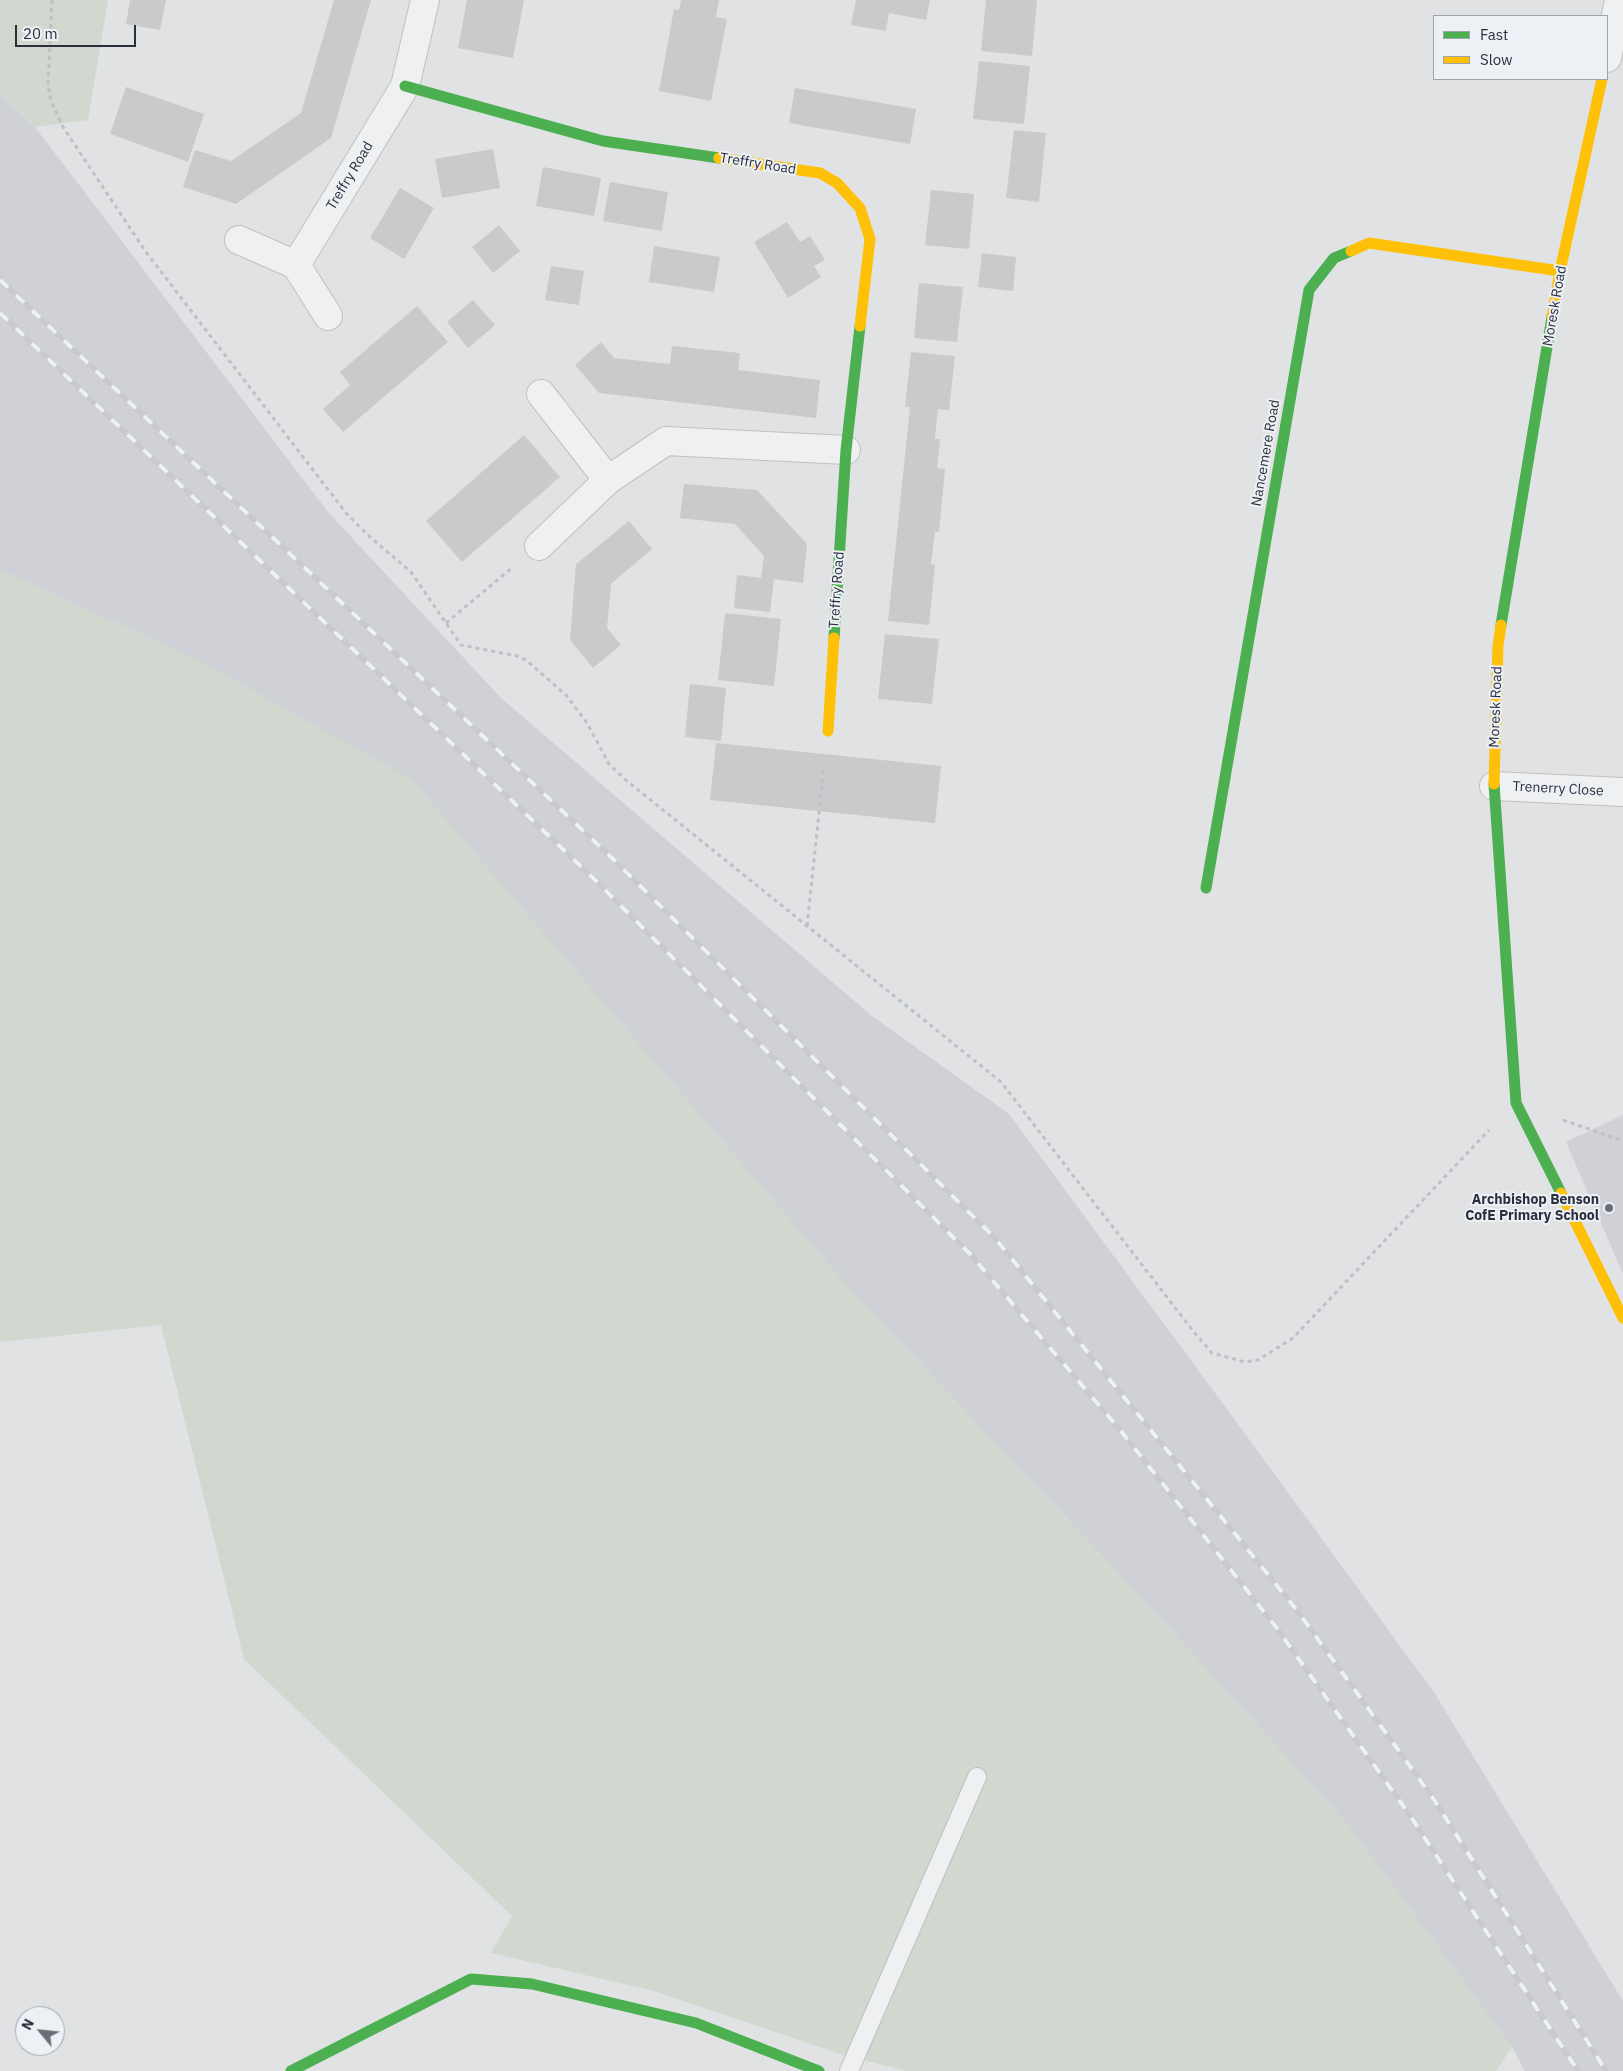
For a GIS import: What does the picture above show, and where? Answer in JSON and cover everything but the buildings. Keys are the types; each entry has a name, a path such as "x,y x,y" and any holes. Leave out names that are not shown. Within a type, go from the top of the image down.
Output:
{"street":[{"name":"Treffry Road","path":"296,265 405,86 425,0"},
{"path":"1608,53 1619,0"},
{"name":"Moresk Road","path":"1602,80 1560,271 1498,646 1494,786 1516,1103 1623,1318"},
{"name":"Treffry Road","path":"405,86 603,141 820,173 837,183 860,208 870,239 846,450 828,731"},
{"path":"239,240 296,265 328,316"},
{"name":"Nancemere Road","path":"1206,888 1310,290 1334,258 1369,243 1560,271"},
{"path":"541,394 608,480"},
{"path":"539,546 608,480 666,441 846,450"},
{"name":"Trenerry Close","path":"1494,786 1623,792"},
{"path":"291,2071 471,1979 532,1984 696,2023 819,2071"}],"lane":[{"path":"849,2071 977,1777"}],"path":[{"path":"52,0 48,85 51,101 62,126 146,252 346,513 370,537 411,572 461,645 517,656 526,660 566,695 587,723 609,764 627,781 1001,1082 1192,1331 1212,1353 1245,1362 1258,1360 1293,1338 1516,1103 1623,1141"},
{"path":"446,622 539,546"},
{"path":"807,926 828,731"}],"shaded area":[{"path":"0,0 108,0 88,120 35,127 0,93"},
{"path":"0,93 35,127 328,512 501,698 872,1016 1009,1114 1435,1694 1623,2001 1623,2071 1525,2071 1512,2047 1347,1824 1137,1593 858,1298 200,661 0,570"},
{"path":"0,570 200,661 411,779 858,1298 1137,1593 1347,1824 1512,2047 1496,2071 907,2071 840,2054 654,1991 491,1953 512,1916 244,1659 161,1325 0,1342"},
{"name":"Archbishop Benson CofE Primary School","path":"1623,1115 1623,1274 1566,1142"}],"railway":[{"path":"0,280 612,858 994,1237 1296,1609 1433,1798 1606,2071"},
{"path":"0,313 592,877 970,1254 1121,1431 1276,1627 1411,1817 1578,2071"}],"traffic: fast":[{"path":"405,86 603,141 719,158"},
{"path":"1206,888 1309,290 1334,258 1351,251"},
{"path":"1501,625 1552,317"},
{"path":"834,638 846,450 860,326"},
{"path":"1494,784 1516,1103 1561,1193"},
{"path":"291,2071 471,1979 532,1984 696,2023 819,2071"}],"traffic: slow":[{"path":"1552,317 1560,271 1602,80"},
{"path":"719,158 820,173 837,183 860,208 870,239 860,326"},
{"path":"1351,251 1369,243 1560,271"},
{"path":"1494,784 1498,646 1501,625"},
{"path":"828,731 834,638"},
{"path":"1561,1193 1623,1318"}],"place":[{"name":"Archbishop Benson CofE Primary School","path":"1609,1208"}]}
